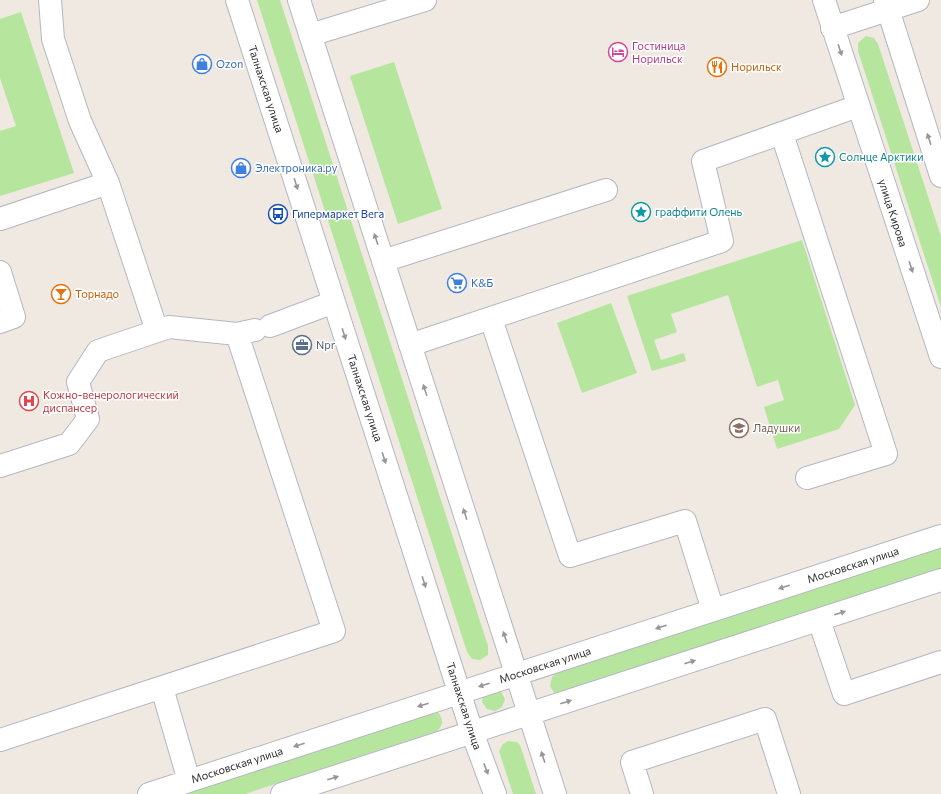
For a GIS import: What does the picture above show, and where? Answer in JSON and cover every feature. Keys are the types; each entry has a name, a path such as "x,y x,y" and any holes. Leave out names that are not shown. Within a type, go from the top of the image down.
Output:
{"street":[{"path":"50,0 53,39 80,121 108,183 157,331"},
{"name":"Талнахская улица","path":"237,0 472,732 495,794"},
{"path":"299,0 555,794"},
{"path":"310,35 425,0"},
{"name":"улица Кирова","path":"824,0 941,357"},
{"path":"832,28 887,5 918,0"},
{"path":"887,5 941,176"},
{"path":"410,345 722,240 703,161 858,106"},
{"path":"782,134 886,454 807,478"},
{"path":"0,219 108,183"},
{"path":"383,261 606,190"},
{"path":"0,272 14,317 0,322"},
{"path":"0,466 70,444 88,419 78,382 98,351 170,327 254,330 334,302"},
{"path":"490,319 570,556 685,521 713,610"},
{"path":"0,740 334,631 254,330"},
{"name":"Московская улица","path":"149,794 941,536"},
{"path":"282,794 941,580"},
{"path":"819,620 844,694 941,662"},
{"path":"162,688 189,781"},
{"path":"642,794 632,762 765,719 789,794"}],"green space":[{"path":"257,0 280,0 488,646 488,655 480,660 472,659 467,652"},
{"path":"21,12 74,173 0,196 0,131 16,126 0,78 0,19"},
{"path":"866,36 874,38 878,44 941,236 941,307 858,51 858,43"},
{"path":"394,62 442,209 398,224 350,76"},
{"path":"802,240 855,405 839,429 777,449 764,407 784,400 778,380 757,387 728,295 671,314 677,332 654,340 661,360 684,353 686,361 652,371 627,296"},
{"path":"611,303 637,373 582,393 557,323"},
{"path":"941,547 941,570 555,694 550,686 552,677 556,674"},
{"path":"500,690 505,699 502,707 495,711 487,709 482,702 483,694"},
{"path":"435,710 440,715 442,720 441,726 437,731 245,794 185,794 184,791"},
{"path":"508,741 517,742 520,745 536,794 513,794 499,751 503,744"}],"place":[{"name":"Гостиница Норильск","path":"618,52"},
{"name":"Ozon","path":"202,64"},
{"name":"Норильск","path":"717,67"},
{"name":"Солнце Арктики","path":"825,157"},
{"name":"Электроника.ру","path":"241,168"},
{"name":"граффити Олень","path":"641,212"},
{"name":"Гипермаркет Вега","path":"278,214"},
{"name":"К&Б","path":"457,283"},
{"name":"Торнадо","path":"61,294"},
{"name":"Npr","path":"302,345"},
{"name":"Кожно-венерологический диспансер","path":"29,401"},
{"name":"Ладушки","path":"739,428"}]}
